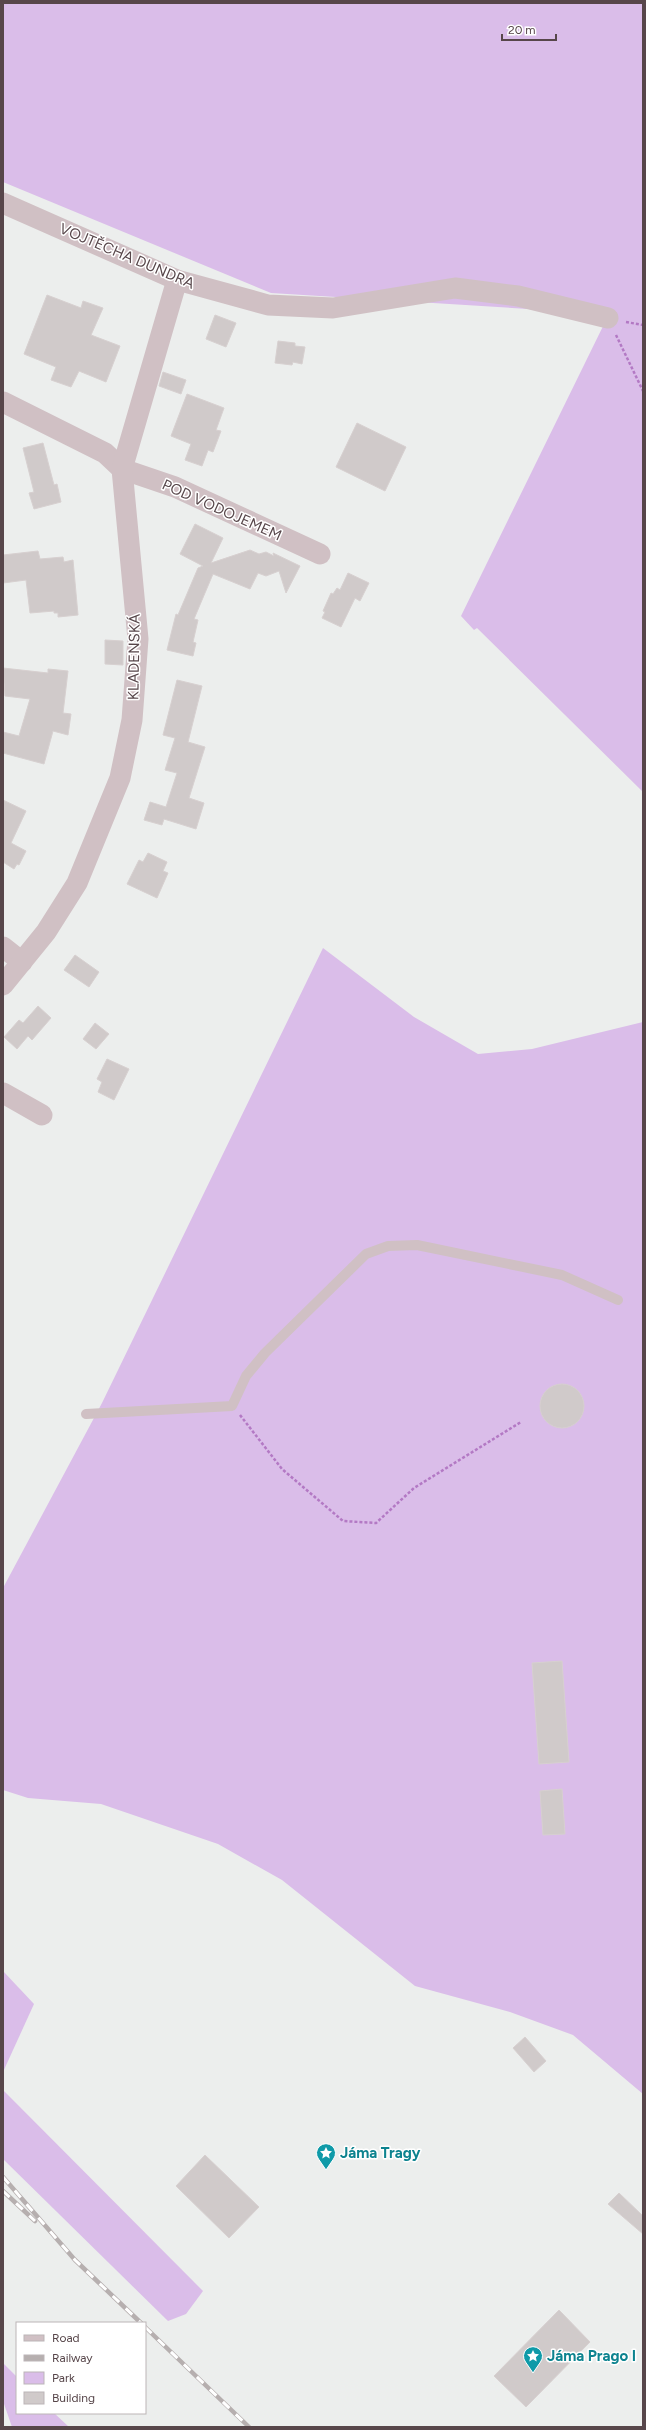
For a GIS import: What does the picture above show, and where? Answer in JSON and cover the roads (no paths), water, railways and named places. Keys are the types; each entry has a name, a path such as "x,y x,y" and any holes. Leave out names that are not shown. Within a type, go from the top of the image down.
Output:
{"street":[{"name":"VOJTĚCHA DUNDRA","path":"3,203 177,280 268,305 333,308 454,288 518,296 608,318"},
{"name":"KLADENSKÁ","path":"3,985 46,932 77,883 120,778 132,720 138,639 122,469 177,280"},
{"path":"3,402 105,453 122,469"},
{"name":"POD VODOJEMEM","path":"122,469 175,487 320,554"},
{"path":"3,947 22,962"},
{"path":"3,1093 42,1115"}],"lane":[{"path":"86,1414 232,1406 246,1376 265,1353 366,1254 388,1246 417,1245 562,1275 618,1300"}],"railway":[{"path":"3,2177 75,2260 140,2322"},
{"path":"3,2191 35,2221"},
{"path":"146,2328 249,2427"}],"place":[{"name":"Jáma Tragy","path":"326,2170"},
{"name":"Jáma Prago I","path":"533,2373"}]}
